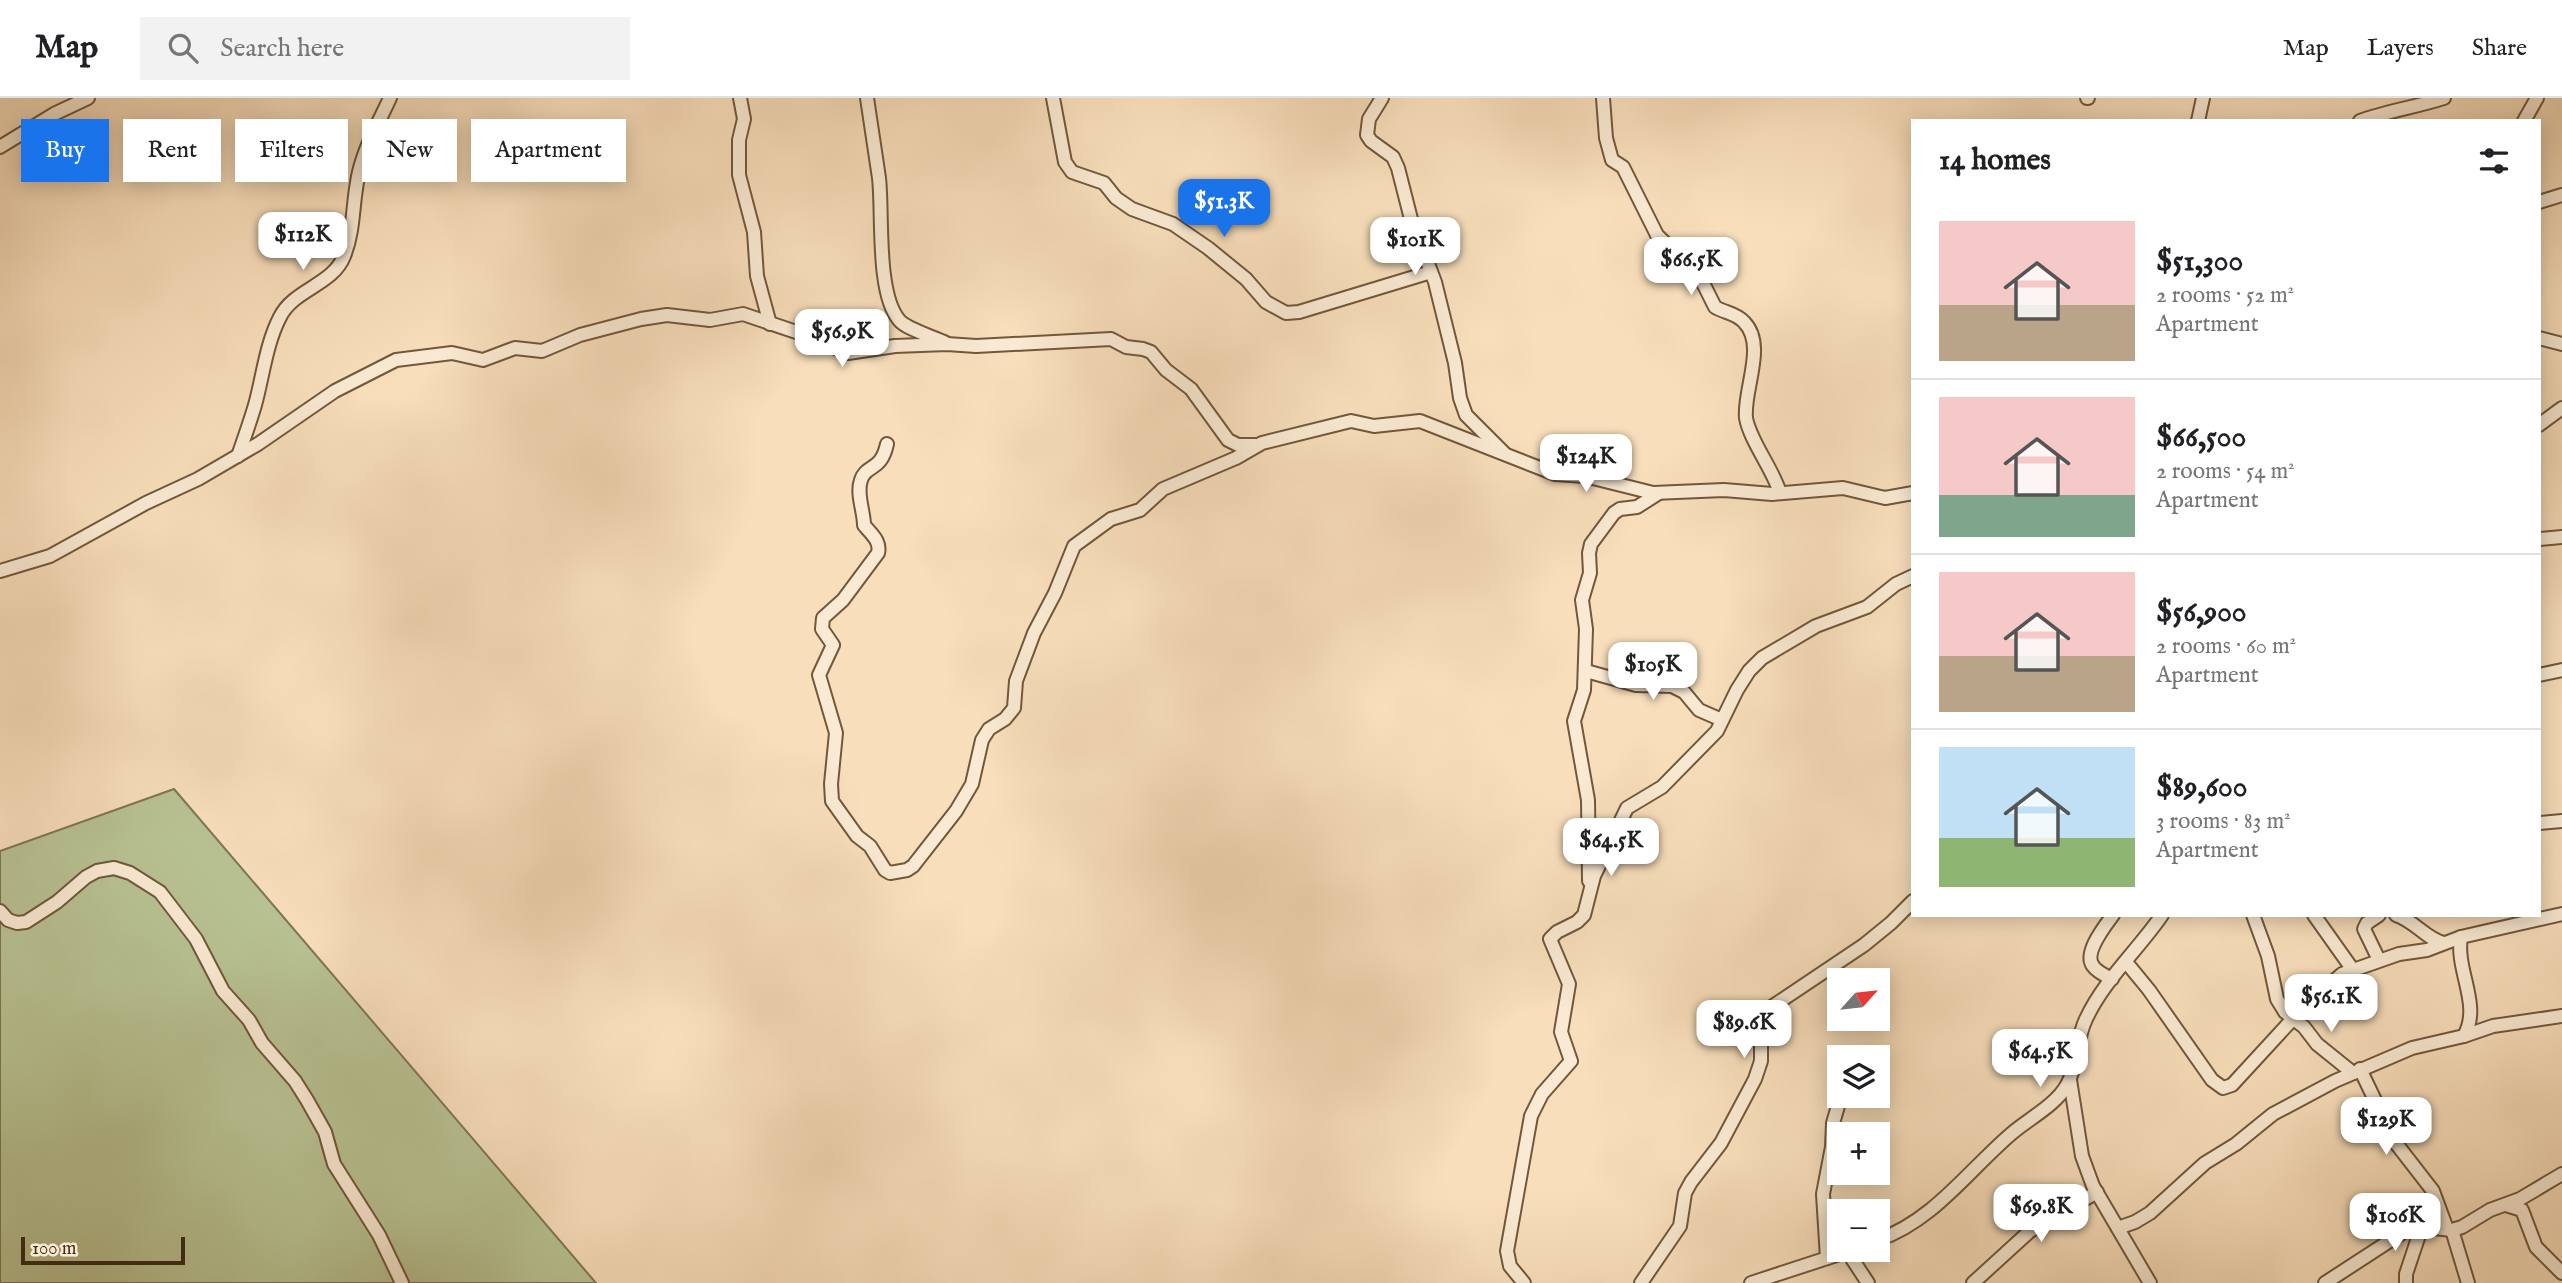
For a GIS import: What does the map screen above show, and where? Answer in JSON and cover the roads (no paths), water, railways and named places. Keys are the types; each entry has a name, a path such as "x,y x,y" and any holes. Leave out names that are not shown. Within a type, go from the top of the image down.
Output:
{"street":[{"path":"0,147 54,114 88,98"},
{"path":"238,456 279,318 290,301 336,271 343,259 352,229 352,205 362,160 390,98"},
{"path":"740,98 744,119 737,157 739,175 754,232 757,276 770,324"},
{"path":"867,98 879,179 880,245 891,303 900,322 910,329 921,331 947,344"},
{"path":"1054,98 1065,162 1072,172 1104,183 1116,198 1132,209 1173,224 1208,248 1246,279 1266,302 1281,311 1299,312 1431,272"},
{"path":"1382,98 1369,119 1367,135 1370,141 1394,160 1411,219 1431,272 1466,415 1506,456"},
{"path":"1603,98 1606,138 1612,160 1623,167 1655,231 1700,276 1715,307 1731,313 1748,327 1754,353 1746,420 1775,477 1780,494"},
{"path":"2198,119 2203,98"},
{"path":"2366,119 2444,98"},
{"path":"2525,119 2537,98"},
{"path":"0,571 50,556 238,456 335,391 396,360 452,353 483,360 515,348 542,351 580,335 657,316 710,320 743,314 848,353 895,346 1107,338 1126,347 1151,352 1166,370 1191,389 1228,440 1238,445 1257,445 1351,421 1374,426 1411,421 1432,425 1555,474 1585,476 1628,489 1658,493 1724,490 1780,494 1843,488 1885,498 1911,493"},
{"path":"2541,339 2562,345"},
{"path":"2541,424 2562,408"},
{"path":"887,444 881,461 865,473 860,485 864,525 873,534 879,548 878,553 843,600 824,618 822,629 832,645 819,675 836,733 832,800 857,836 876,853 885,870 893,873 913,866 948,823 972,784 982,740 989,729 1005,719 1014,708 1016,681 1034,633 1076,544 1111,519 1140,510 1163,489 1190,475 1237,458 1257,445"},
{"path":"1590,891 1588,800 1574,721 1584,690 1586,671 1586,629 1582,600 1590,573 1589,553 1591,544 1614,513 1620,509 1637,507 1658,493"},
{"path":"2541,539 2562,537"},
{"path":"1524,1283 1510,1266 1507,1251 1531,1116 1537,1100 1572,1061 1561,1032 1569,984 1550,940 1557,932 1581,919 1594,876 1627,808 1662,787 1712,737 1749,671 1766,654 1816,626 1867,607 1896,584 1911,577"},
{"path":"2541,675 2562,670"},
{"path":"1586,671 1636,685 1672,686 1684,692 1699,710 1722,720"},
{"path":"2541,823 2562,821"},
{"path":"0,911 9,920 26,922 57,902 86,877 97,871 114,868 130,873 160,892 196,939 223,991 249,1020 262,1043 307,1100 325,1132 334,1164 379,1235 402,1283"},
{"path":"1641,1283 1679,1226 1685,1193 1691,1182 1721,1143 1759,1072 1766,1010 1858,950 1911,903"},
{"path":"2126,962 2213,1080 2223,1088 2232,1085 2331,983 2354,970 2399,954 2416,953 2460,937 2562,914"},
{"path":"2112,917 2090,955 2095,969 2112,979"},
{"path":"1890,1234 1953,1192 1993,1150 2063,1091 2070,1080 2083,1025 2112,979 2160,917"},
{"path":"2254,917 2268,956 2277,999 2317,1044 2357,1071 2395,1142 2433,1191 2450,1229 2468,1283"},
{"path":"2315,917 2354,970"},
{"path":"2376,917 2367,923 2364,929 2379,960"},
{"path":"2400,917 2444,943"},
{"path":"2422,917 2430,937"},
{"path":"2460,937 2458,950 2469,994 2470,1013 2470,1026 2464,1036"},
{"path":"2118,1228 2150,1213 2205,1163 2236,1144 2273,1114 2357,1071 2403,1051 2493,1026 2562,1016"},
{"path":"2070,1080 2082,1157 2097,1192 2150,1283"},
{"path":"1751,1283 1827,1258 1823,1194 1837,1108"},
{"path":"2325,1283 2408,1228 2422,1226 2450,1229 2470,1224 2490,1210 2520,1199 2562,1174"},
{"path":"1973,1283 2030,1231 2097,1192"},
{"path":"2502,1205 2522,1210 2536,1247 2562,1273"},
{"path":"2406,1283 2406,1274 2422,1226"},
{"path":"1857,1262 1868,1283"}]}
